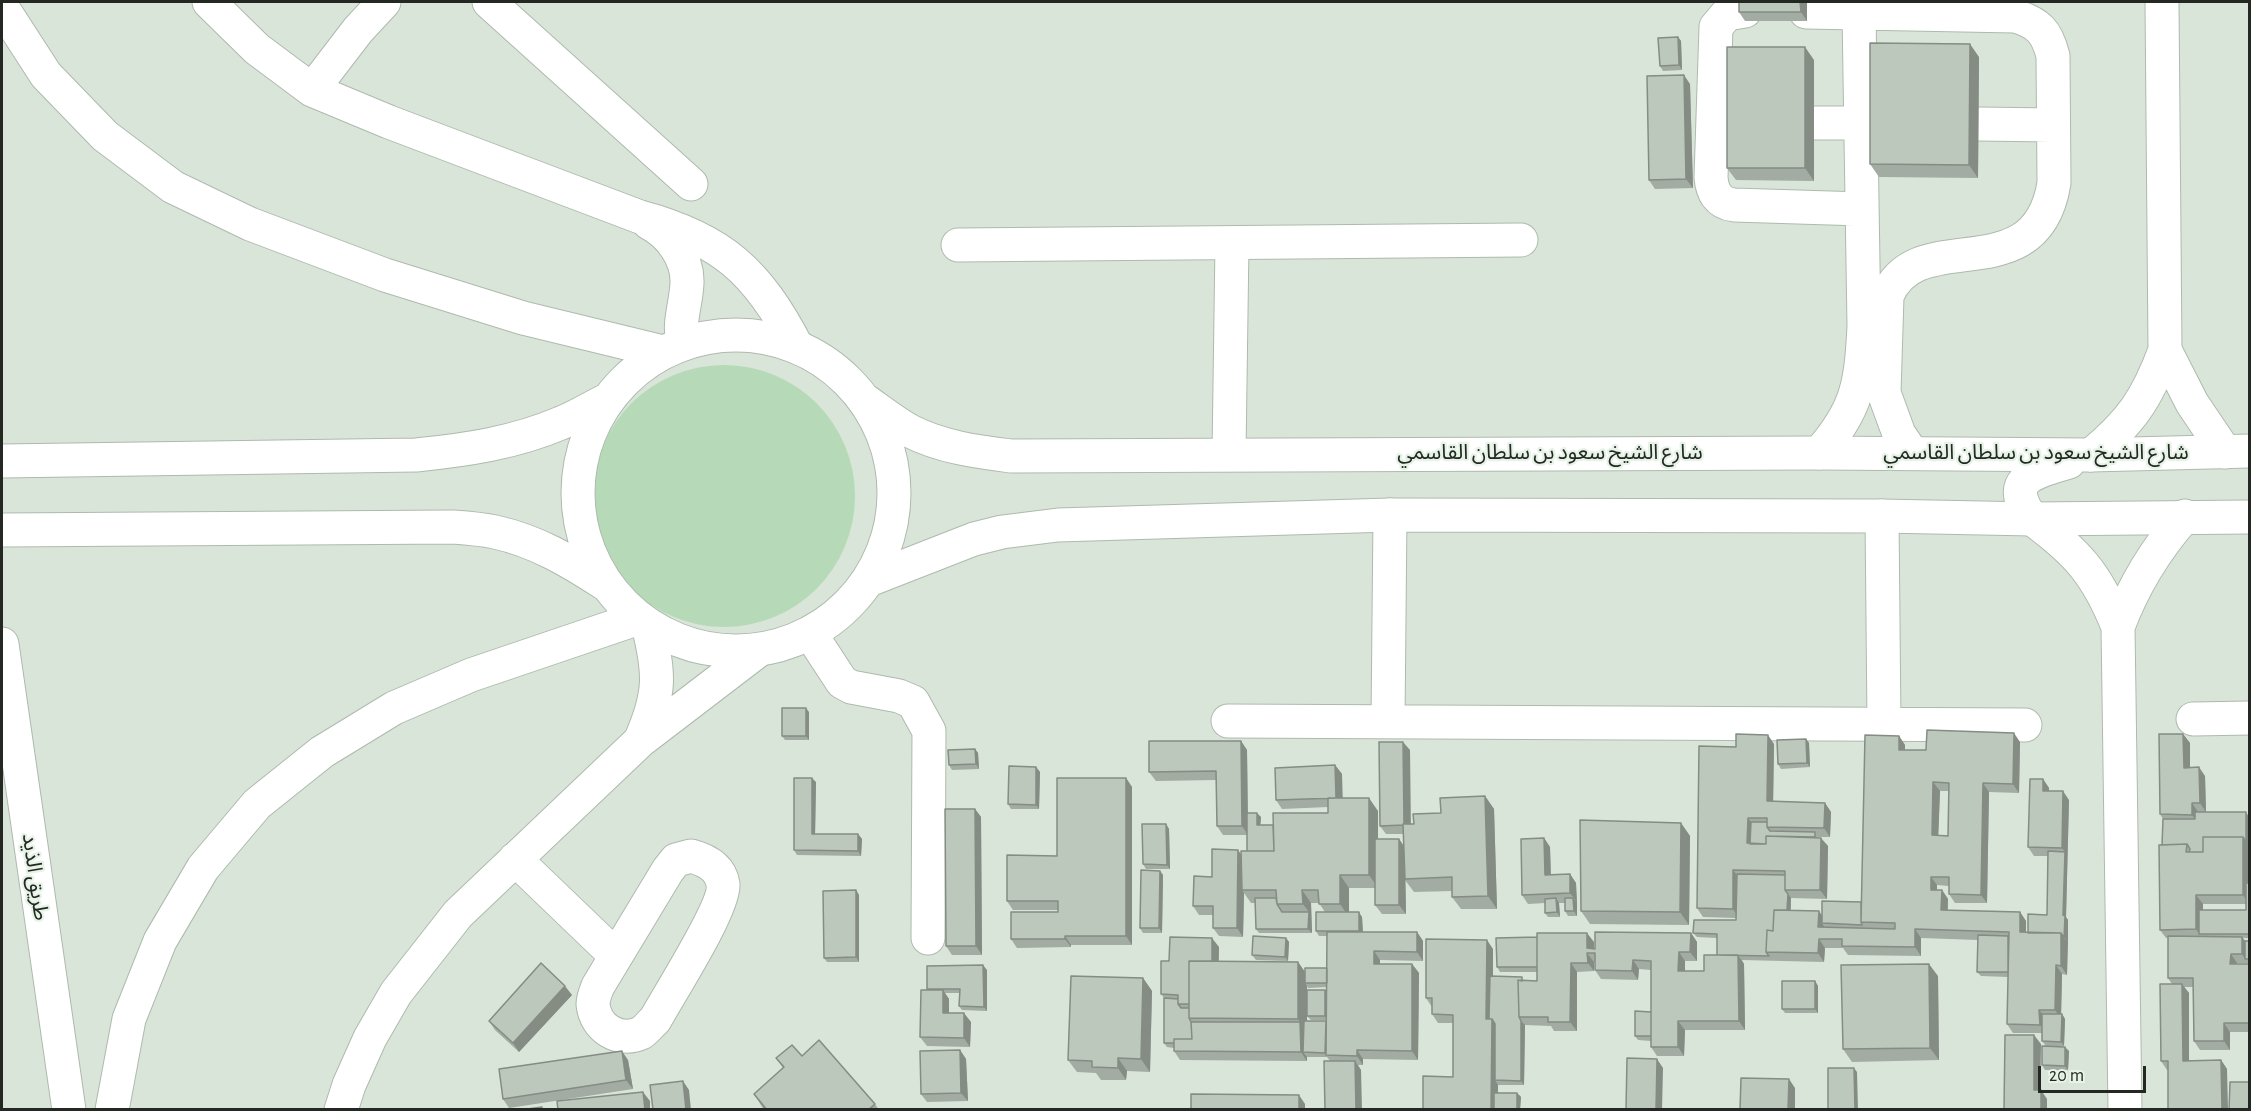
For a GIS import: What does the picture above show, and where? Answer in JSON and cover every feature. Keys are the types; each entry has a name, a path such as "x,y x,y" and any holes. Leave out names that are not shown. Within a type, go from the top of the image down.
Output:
{"main road":[{"path":"209,2 257,49 312,90 389,122 640,218 674,226 706,241 735,262 760,287 781,315 797,347"},
{"path":"312,90 358,30 384,2"},
{"path":"489,2 691,184"},
{"path":"2124,1110 2118,627 2106,597 2088,569 2071,550 2032,519 2022,506 2020,493 2024,482 2033,473 2091,455 2116,434 2137,409 2154,381 2165,350 2162,2"},
{"path":"2,7 46,75 82,113 105,136 173,187 250,224 385,275 523,318 673,347"},
{"path":"1745,10 1727,14 1716,27 1726,121 1712,188 1717,197 1725,204 1862,209"},
{"path":"1806,12 2014,16 2029,20 2041,29 2050,41 2053,56 2054,183 2051,204 2041,222 2027,237 2008,246 1918,263 1904,271 1892,283 1887,296 1884,393 1899,434 1912,453"},
{"path":"1819,453 1848,416 1857,393 1862,370 1864,326 1862,209 1871,123 1859,13"},
{"path":"1815,123 1871,123"},
{"path":"1978,124 2053,125"},
{"path":"640,218 658,228 673,243 683,261 687,281 673,347"},
{"path":"958,245 1521,240"},
{"path":"1229,454 1232,243"},
{"path":"2,530 453,526 495,532 535,544 573,562 608,586 643,621 683,642 721,651 759,650 785,644 810,633 832,619 852,601 869,580 888,536 894,489 885,442 863,399 840,374 813,355 769,338 740,334 711,336 673,347 632,372 607,400 588,435 578,473 578,513 588,551 608,586"},
{"path":"2165,350 2192,403 2237,452"},
{"name":"شارع الشيخ سعود بن سلطان القاسمي","path":"863,399 911,431 944,444 978,452 1011,456 1819,453 2091,455 2237,452"},
{"path":"2,461 416,455 466,450 515,440 562,423 607,400"},
{"path":"869,580 974,539 1058,525 1390,515 1882,516 2032,519 2250,517"},
{"path":"1388,722 1390,515"},
{"path":"1882,516 1884,725"},
{"path":"2118,627 2138,579 2185,516"},
{"path":"640,741 652,714 657,684 656,655 643,621"},
{"path":"112,1110 129,1019 160,941 203,868 256,804 322,752 394,708 471,675 643,621"},
{"path":"810,633 842,682 851,687 899,696 913,702 929,730 928,938"},
{"name":"طريق الذيد","path":"2,644 69,1110"},
{"path":"341,1110 349,1085 370,1038 396,993 459,914 640,741 759,650"},
{"path":"2193,719 2250,718"},
{"path":"1228,721 2025,725"},
{"path":"691,856 706,860 718,871 723,885 713,916 654,1020 643,1032 626,1037 609,1032 597,1019 593,1002 598,986 615,955 676,860 691,856"},
{"path":"515,859 615,955"}],"green space":[{"path":"724,365 749,368 774,375 797,387 825,413 845,446 852,471 855,496 852,521 845,546 833,569 807,597 774,617 749,624 724,627 699,624 674,617 651,605 623,579 603,546 596,521 593,496 596,471 603,446 615,423 641,395 674,375 699,368"}],"building":[{"path":"1739,2 1800,2 1801,12 1739,12"},
{"path":"1678,37 1679,65 1660,66 1658,38"},
{"path":"1870,43 1970,44 1969,165 1870,164"},
{"path":"1727,47 1805,47 1805,168 1727,168"},
{"path":"1684,75 1686,179 1649,180 1647,76"},
{"path":"782,708 806,708 806,736 782,736"},
{"path":"1927,730 2014,733 2013,784 1983,783 1981,895 1949,894 1949,877 1931,877 1931,890 1942,890 1941,910 2020,912 2020,932 2061,933 2061,966 2056,965 2055,1010 2039,1010 2040,1025 2007,1024 2009,932 1915,929 1915,947 1842,946 1842,939 1819,939 1818,953 1766,952 1767,930 1773,931 1774,910 1819,911 1818,927 1895,929 1895,923 1861,922 1865,735 1899,736 1899,750 1926,750","holes":["1933,782 1949,783 1948,836 1932,835"]},
{"path":"1736,734 1768,735 1767,801 1825,803 1824,828 1767,827 1767,818 1748,818 1747,843 1766,844 1766,836 1821,838 1820,890 1785,890 1785,871 1733,870 1733,909 1697,908 1699,746 1736,747"},
{"path":"2159,734 2183,734 2184,768 2199,767 2200,803 2192,803 2192,815 2160,814"},
{"path":"1806,739 1807,763 1778,764 1777,740"},
{"path":"1149,741 1241,741 1242,826 1217,826 1216,771 1149,772"},
{"path":"1379,742 1403,742 1403,825 1380,826"},
{"path":"975,749 976,764 949,765 948,750"},
{"path":"1335,765 1336,798 1276,800 1275,768"},
{"path":"1009,766 1036,767 1036,805 1008,804"},
{"path":"794,778 812,778 812,834 858,834 858,851 794,850"},
{"path":"1057,778 1126,778 1126,936 1011,939 1011,912 1058,912 1058,901 1007,901 1007,855 1057,856"},
{"path":"2030,779 2043,779 2043,791 2063,791 2062,848 2028,847"},
{"path":"1485,796 1488,896 1452,897 1452,877 1405,879 1403,824 1414,824 1413,814 1441,813 1440,798"},
{"path":"1328,798 1369,798 1369,875 1340,875 1340,904 1319,904 1318,890 1302,890 1303,904 1277,904 1276,890 1242,890 1241,851 1274,851 1273,813 1328,813"},
{"path":"945,809 975,809 976,946 946,946"},
{"path":"2195,812 2246,812 2246,842 2243,837 2203,837 2203,852 2189,852 2187,844 2162,845 2163,819 2195,819"},
{"path":"1247,813 1257,813 1257,825 1273,825 1274,851 1247,851"},
{"path":"1580,820 1681,823 1680,912 1581,911"},
{"path":"1751,822 1767,822 1770,831 1815,832 1815,837 1766,836 1766,844 1750,844"},
{"path":"1142,824 1166,824 1167,865 1143,864"},
{"path":"2203,837 2243,837 2243,895 2196,895 2196,929 2160,930 2159,845 2187,844 2186,852 2203,852"},
{"path":"1544,838 1545,875 1570,874 1570,893 1522,895 1521,839"},
{"path":"1375,839 1399,839 1399,905 1375,905"},
{"path":"1212,849 1238,850 1237,928 1213,928 1213,906 1193,906 1194,876 1212,877"},
{"path":"2048,851 2065,852 2064,938 2061,933 2028,933 2028,914 2047,915"},
{"path":"1141,870 1160,871 1159,928 1140,928"},
{"path":"1737,874 1785,875 1785,890 1788,894 1787,910 1774,910 1773,931 1767,930 1766,952 1769,956 1717,955 1717,934 1693,933 1694,920 1736,920"},
{"path":"2246,883 2250,883 2250,934 2199,934 2199,910 2246,910"},
{"path":"856,890 856,957 824,958 823,891"},
{"path":"1255,898 1276,898 1282,912 1309,912 1308,929 1256,929"},
{"path":"1556,898 1557,912 1545,913 1545,899"},
{"path":"1565,898 1573,898 1574,911 1565,911"},
{"path":"1822,901 1861,902 1862,925 1822,923"},
{"path":"1316,912 1359,912 1359,931 1316,931"},
{"path":"1327,932 1417,932 1417,952 1374,951 1374,964 1412,964 1412,1051 1357,1050 1357,1056 1326,1055"},
{"path":"1595,932 1691,933 1690,952 1679,952 1678,971 1704,971 1704,955 1738,955 1739,1021 1678,1021 1678,1047 1651,1047 1651,961 1633,960 1632,971 1595,970 1595,953 1587,953 1588,963 1571,963 1570,1022 1548,1022 1548,1017 1519,1017 1518,980 1537,981 1537,933 1587,933 1587,948 1595,949"},
{"path":"1978,935 2008,936 2008,972 1977,972"},
{"path":"1253,936 1286,938 1285,957 1252,955"},
{"path":"2168,936 2242,937 2242,954 2231,954 2230,964 2250,964 2250,1023 2224,1023 2224,1041 2194,1041 2193,978 2168,978"},
{"path":"1170,937 1212,938 1212,961 1189,961 1189,1004 1178,1004 1178,995 1161,994 1161,961 1169,961"},
{"path":"1537,937 1537,967 1497,967 1496,938"},
{"path":"1426,939 1487,940 1486,1019 1492,1019 1491,1110 1423,1110 1423,1076 1453,1077 1453,1015 1432,1014 1432,998 1426,998"},
{"path":"2245,941 2250,941 2250,959 2245,959"},
{"path":"1189,961 1298,962 1298,1019 1189,1018"},
{"path":"541,963 565,986 513,1043 489,1021"},
{"path":"1929,964 1930,1048 1843,1049 1841,965"},
{"path":"983,965 984,1007 959,1006 960,989 927,989 927,966"},
{"path":"1305,968 1327,968 1327,983 1305,983"},
{"path":"1071,976 1143,978 1141,1059 1118,1058 1118,1068 1092,1067 1092,1061 1068,1060"},
{"path":"1490,976 1522,977 1522,981 1518,980 1521,1081 1495,1080 1495,1024 1492,1019 1489,1019"},
{"path":"1782,981 1815,981 1815,1009 1782,1009"},
{"path":"2160,984 2182,984 2183,1061 2221,1060 2222,1110 2168,1110 2168,1061 2161,1061"},
{"path":"921,990 943,990 943,1013 964,1013 964,1038 920,1037"},
{"path":"1307,990 1325,990 1325,1016 1307,1016"},
{"path":"1164,998 1178,999 1181,1008 1189,1008 1192,1039 1174,1039 1174,1043 1164,1043"},
{"path":"1635,1011 1651,1012 1651,1036 1635,1036"},
{"path":"2042,1014 2062,1014 2061,1042 2042,1041"},
{"path":"1304,1021 1326,1021 1325,1053 1303,1052"},
{"path":"1191,1022 1300,1022 1301,1052 1174,1051 1174,1039 1192,1039"},
{"path":"2005,1035 2034,1035 2034,1090 2041,1090 2041,1110 2004,1110"},
{"path":"819,1040 875,1104 868,1110 767,1110 754,1094 784,1067 776,1058 792,1045 802,1056"},
{"path":"2042,1046 2065,1047 2065,1066 2042,1065"},
{"path":"960,1050 961,1093 921,1094 920,1051"},
{"path":"622,1051 626,1080 503,1099 499,1069"},
{"path":"1627,1058 1657,1059 1656,1110 1626,1110"},
{"path":"1324,1061 1355,1061 1356,1110 1325,1110"},
{"path":"1828,1068 1854,1068 1855,1110 1828,1110"},
{"path":"1741,1078 1789,1079 1788,1110 1740,1110"},
{"path":"683,1081 686,1110 653,1110 650,1085"},
{"path":"2230,1082 2250,1082 2250,1110 2229,1110"},
{"path":"643,1092 645,1110 558,1110 557,1101"},
{"path":"1494,1093 1517,1093 1517,1110 1494,1110"},
{"path":"1191,1094 1299,1095 1299,1110 1191,1110"},
{"path":"542,1107 542,1110 520,1110"}]}
